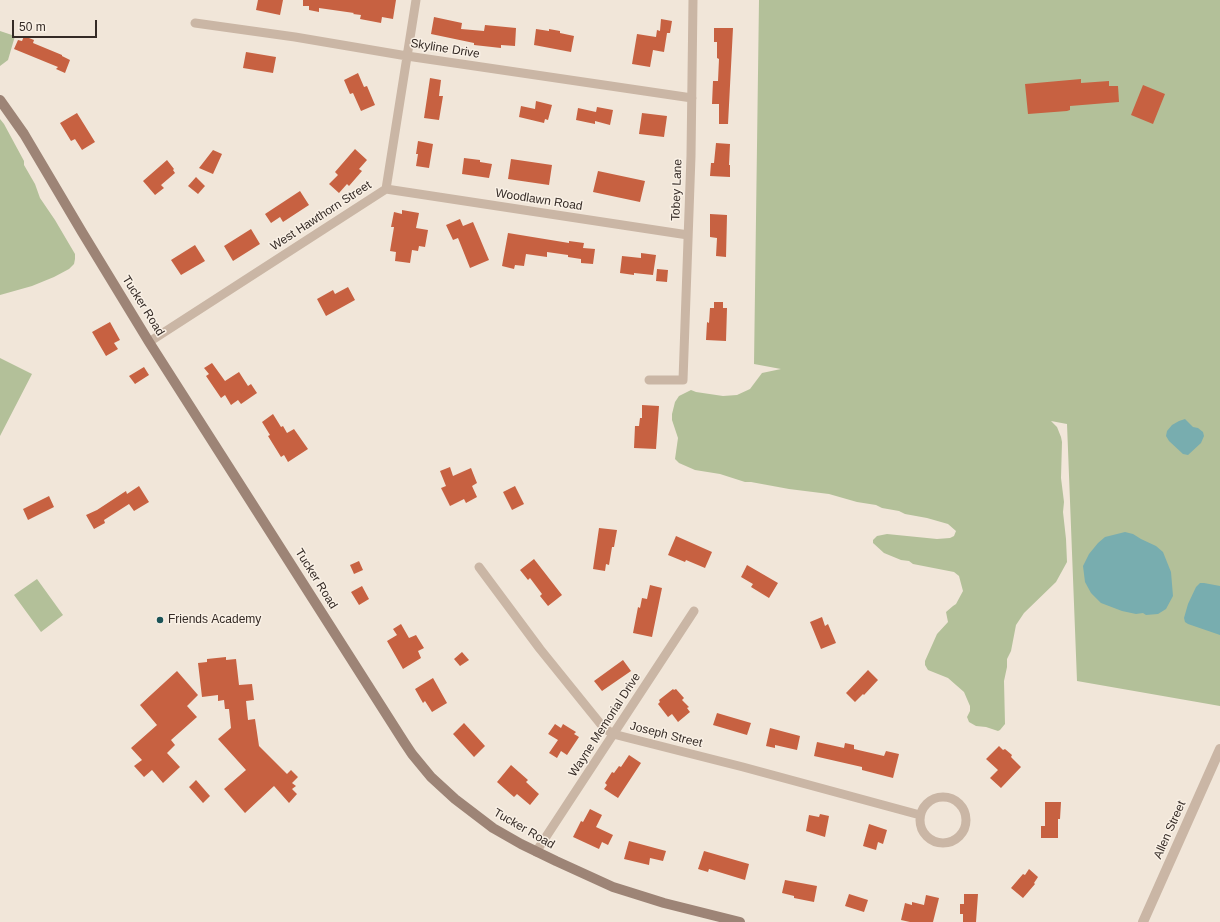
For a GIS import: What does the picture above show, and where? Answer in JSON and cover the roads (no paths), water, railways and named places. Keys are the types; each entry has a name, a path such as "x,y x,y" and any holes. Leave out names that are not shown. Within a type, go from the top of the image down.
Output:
{"main road":[{"name":"Tucker Road","path":"0,100 24,134 149,342 412,754 431,777 455,799 493,828 536,852 596,880 624,890 664,903 740,922"}],"street":[{"name":"West Hawthorn Street","path":"149,342 386,189 416,0"},
{"name":"Tobey Lane","path":"649,380 684,380 692,98 693,0"},
{"name":"Skyline Drive","path":"195,23 692,98"},
{"name":"Woodlawn Road","path":"386,189 688,235"},
{"name":"Joseph Street","path":"480,567 540,649 603,727 613,734 743,767 920,815"},
{"name":"Wayne Memorial Drive","path":"536,852 694,611"},
{"name":"Allen Street","path":"1143,922 1219,754"},
{"path":"939,797 948,797 957,801 963,808 966,816 966,826 962,834 955,840 946,844 937,843 929,839 923,833 920,824 920,815 924,806 931,800 939,797"}],"water":[{"path":"1185,419 1193,427 1198,428 1203,432 1204,436 1201,443 1188,455 1183,454 1169,441 1166,436 1167,431 1172,425"},
{"path":"1125,532 1133,534 1156,546 1163,552 1171,572 1173,596 1166,609 1158,614 1136,614 1122,611 1101,603 1091,593 1085,582 1083,566 1089,554 1105,537"},
{"path":"1200,583 1220,586 1220,635 1185,622 1184,618 1188,604 1196,587"}],"place":[{"name":"Friends Academy","path":"160,620"}]}
